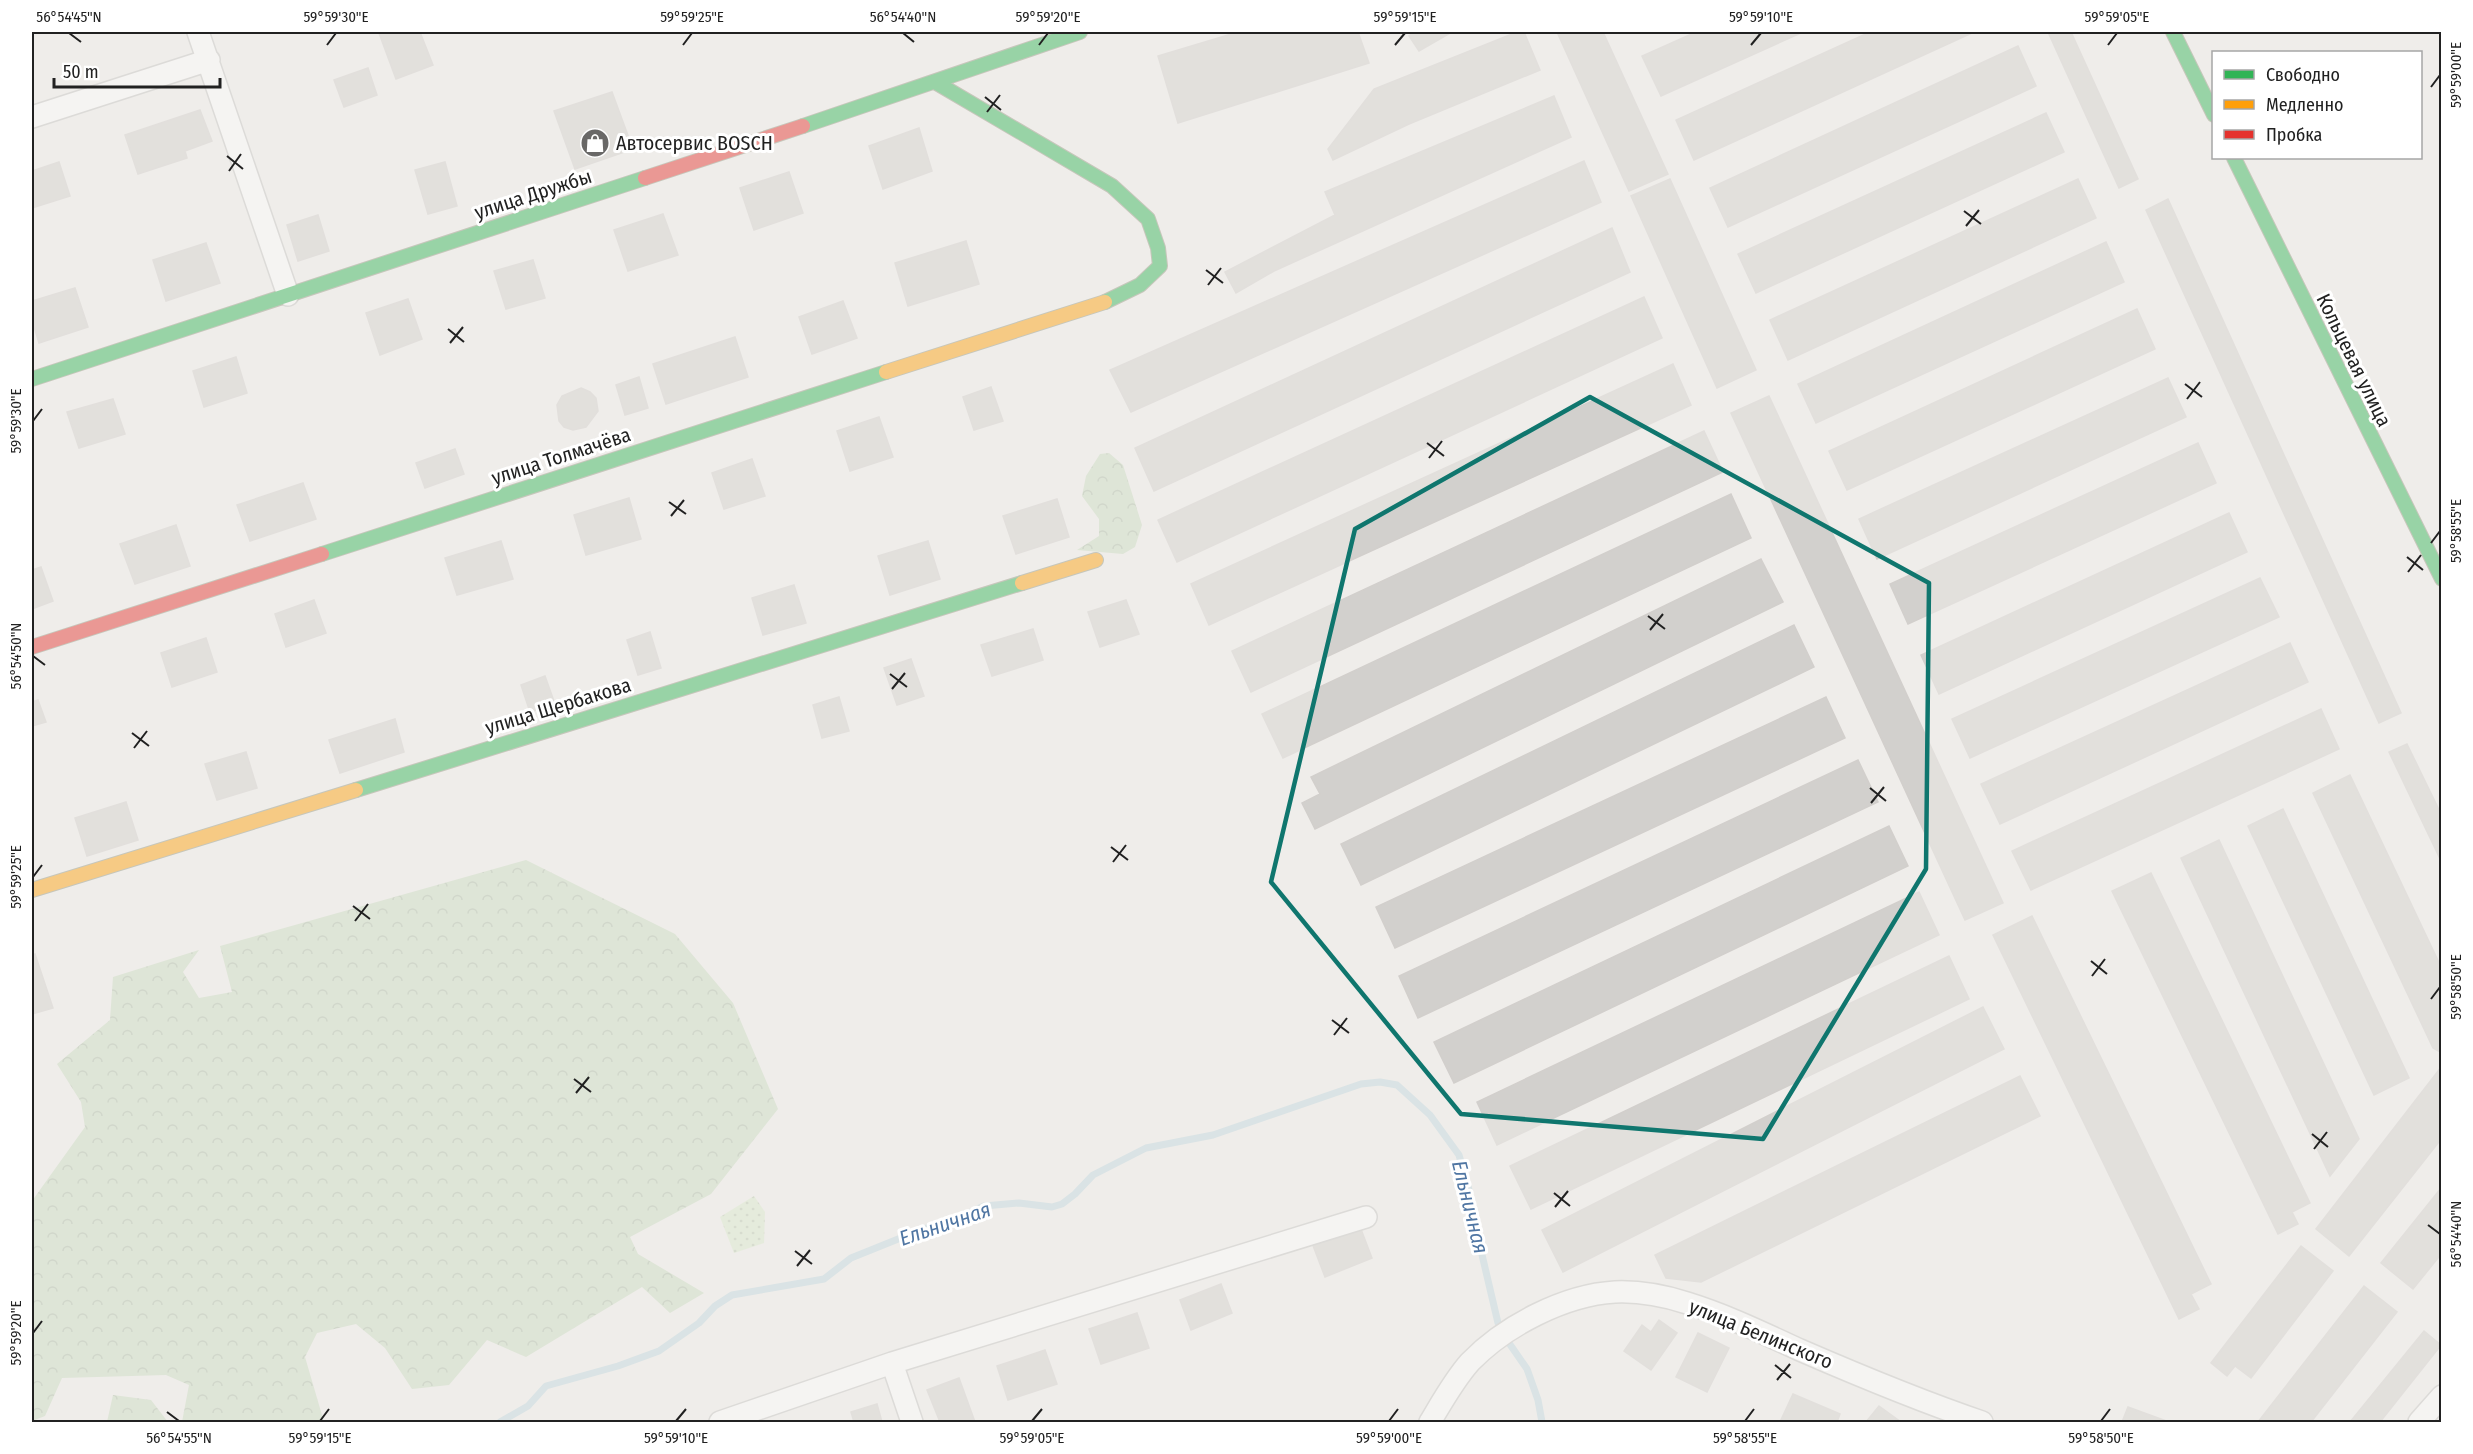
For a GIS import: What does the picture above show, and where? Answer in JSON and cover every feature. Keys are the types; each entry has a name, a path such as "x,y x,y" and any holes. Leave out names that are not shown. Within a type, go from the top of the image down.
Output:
{"street":[{"path":"198,32 288,295"},
{"name":"улица Дружбы","path":"32,380 1080,32"},
{"path":"2173,32 2212,111"},
{"path":"32,117 208,60"},
{"name":"улица Толмачёва","path":"32,646 1102,303 1136,290 1145,284 1160,266 1158,248 1148,219 1112,186 935,82"},
{"name":"Кольцевая улица","path":"2234,159 2442,579"},
{"name":"улица Щербакова","path":"32,890 1096,560"},
{"path":"720,1422 892,1363 1366,1217"},
{"name":"улица Белинского","path":"1430,1422 1453,1383 1468,1364 1502,1334 1533,1317 1593,1295 1616,1292 1662,1297 1716,1312 1865,1377 1982,1422"},
{"path":"892,1363 912,1422"},
{"path":"2419,1422 2442,1396"}],"highlighted area":[{"path":"1590,397 1929,583 1926,869 1763,1139 1461,1114 1271,882 1355,529"}],"green space":[{"path":"1109,453 1123,465 1142,525 1135,547 1123,554 1077,550 1099,536 1099,519 1082,496 1086,476 1100,454"},
{"path":"526,860 675,934 733,1003 778,1109 711,1194 630,1237 638,1254 704,1293 670,1313 642,1287 526,1357 487,1340 449,1385 412,1389 385,1348 356,1324 317,1333 305,1357 324,1422 182,1422 189,1385 166,1375 62,1378 45,1416 32,1421 32,1201 85,1127 81,1102 57,1064 110,1020 113,977 199,950 183,972 199,998 232,992 220,946"},
{"path":"754,1196 765,1212 764,1243 734,1253 720,1217"},
{"path":"113,1395 151,1400 168,1422 107,1422"}],"building":[{"path":"420,32 433,65 396,79 379,33"},
{"path":"1238,32 1358,32 1369,63 1178,123 1158,56"},
{"path":"1414,32 1452,32 1419,51 1409,36"},
{"path":"1517,32 1524,32 1540,70 1409,124 1333,160 1328,149 1374,89"},
{"path":"1557,32 1603,32 1668,174 1629,191"},
{"path":"1696,32 1803,32 1661,96 1642,56"},
{"path":"1870,32 1974,32 1694,160 1676,120"},
{"path":"2048,32 2071,32 2138,179 2119,188"},
{"path":"2018,46 2036,86 1728,227 1710,188"},
{"path":"368,68 377,95 344,107 334,80"},
{"path":"612,92 633,149 575,169 554,111"},
{"path":"1554,96 1571,137 1274,271 1236,293 1225,272 1335,215 1325,192"},
{"path":"200,110 212,141 185,151 187,158 138,174 125,135"},
{"path":"2046,113 2064,152 1756,293 1738,254"},
{"path":"919,128 932,171 883,189 869,146"},
{"path":"1584,161 1601,202 1131,412 1110,370"},
{"path":"59,162 70,196 32,208 32,171"},
{"path":"445,162 457,206 428,214 415,170"},
{"path":"789,172 803,213 754,230 740,188"},
{"path":"1670,179 1756,370 1717,388 1631,196"},
{"path":"2078,179 2096,218 1788,360 1770,320"},
{"path":"2168,199 2401,713 2379,723 2146,210"},
{"path":"663,214 678,255 628,271 614,230"},
{"path":"318,215 329,251 298,261 287,225"},
{"path":"1612,228 1630,272 1154,491 1135,448"},
{"path":"966,241 979,284 908,306 895,263"},
{"path":"2106,242 2124,282 1816,423 1798,384"},
{"path":"206,243 220,283 166,301 153,260"},
{"path":"533,260 545,298 506,309 494,271"},
{"path":"75,288 88,327 39,343 32,320 32,301"},
{"path":"1644,297 1662,338 1177,562 1158,520"},
{"path":"408,299 422,339 380,355 366,313"},
{"path":"843,301 857,338 812,354 799,317"},
{"path":"2137,309 2155,349 1847,490 1829,451"},
{"path":"735,337 748,377 666,404 653,364"},
{"path":"236,357 247,393 204,407 193,371"},
{"path":"1673,364 1691,405 1209,625 1191,584"},
{"path":"639,377 648,408 625,415 616,385"},
{"path":"2168,378 2186,417 1877,559 1859,519"},
{"path":"991,387 1003,421 974,430 963,397"},
{"path":"581,388 596,398 598,411 586,427 573,430 564,427 559,421 557,405 562,396"},
{"path":"1769,396 2003,903 1965,920 1731,413"},
{"path":"113,399 125,434 79,448 67,412"},
{"path":"879,417 893,457 850,471 837,431"},
{"path":"1704,431 1723,472 1251,692 1232,651"},
{"path":"2198,443 2216,483 1908,624 1890,584"},
{"path":"455,449 464,474 425,488 416,463"},
{"path":"752,459 765,496 724,509 712,473"},
{"path":"303,483 316,519 250,541 237,505"},
{"path":"1731,494 1751,538 1283,758 1262,714"},
{"path":"629,498 641,539 586,555 574,515"},
{"path":"1057,499 1069,537 1016,554 1003,516"},
{"path":"2229,513 2247,552 1939,694 1921,655"},
{"path":"176,525 190,566 135,584 120,544"},
{"path":"501,541 513,579 457,595 445,558"},
{"path":"928,541 940,579 890,595 878,556"},
{"path":"1761,559 1783,602 1315,829 1302,803 1320,794 1311,777"},
{"path":"41,567 53,601 32,609 32,570"},
{"path":"2260,578 2279,617 1970,758 1952,719"},
{"path":"794,585 806,623 763,635 752,598"},
{"path":"314,600 326,633 286,647 275,614"},
{"path":"1126,600 1139,634 1100,647 1088,612"},
{"path":"1794,625 1814,667 1361,885 1341,844"},
{"path":"1033,629 1043,660 992,676 981,645"},
{"path":"650,632 661,668 638,675 627,640"},
{"path":"206,638 217,672 172,687 161,653"},
{"path":"2290,643 2308,682 2000,824 1981,784"},
{"path":"911,659 924,696 897,705 884,668"},
{"path":"545,676 555,704 530,712 521,685"},
{"path":"839,697 849,731 822,738 813,705"},
{"path":"1826,697 1845,738 1395,948 1376,907"},
{"path":"38,700 46,722 32,726 32,702"},
{"path":"2321,709 2339,749 2031,890 2012,851"},
{"path":"395,719 404,752 340,773 329,740"},
{"path":"2407,744 2442,816 2442,863 2389,752"},
{"path":"246,752 257,788 217,800 205,764"},
{"path":"1858,760 1878,802 1418,1018 1399,976"},
{"path":"2350,775 2442,969 2442,1053 2433,1048 2313,793"},
{"path":"126,802 138,840 87,856 75,818"},
{"path":"2283,809 2409,1078 2374,1095 2248,826"},
{"path":"1889,826 1908,866 1454,1083 1434,1042"},
{"path":"2219,840 2359,1139 2330,1176 2181,858"},
{"path":"2151,873 2310,1203 2292,1212 2298,1224 2278,1234 2112,891"},
{"path":"1919,892 1939,935 1497,1145 1477,1102"},
{"path":"2032,916 2211,1284 2191,1294 2199,1309 2179,1319 1993,935"},
{"path":"35,954 53,1008 32,1014 32,955"},
{"path":"1949,956 1969,999 1531,1209 1510,1166"},
{"path":"1983,1007 2004,1049 1563,1272 1542,1230"},
{"path":"2442,1066 2442,1138 2349,1256 2316,1229"},
{"path":"2020,1076 2040,1116 1701,1282 1666,1278 1655,1255"},
{"path":"2442,1187 2442,1253 2413,1289 2381,1263"},
{"path":"1359,1224 1372,1258 1325,1277 1312,1243"},
{"path":"2301,1246 2333,1271 2251,1378 2235,1366 2227,1376 2211,1363"},
{"path":"1221,1284 1232,1313 1191,1330 1180,1300"},
{"path":"2364,1286 2397,1312 2311,1422 2258,1422"},
{"path":"1137,1313 1149,1348 1101,1364 1089,1329"},
{"path":"1659,1320 1677,1333 1651,1370 1624,1351 1642,1325 1651,1332"},
{"path":"2424,1331 2441,1345 2380,1422 2350,1422"},
{"path":"1698,1333 1729,1348 1707,1392 1676,1377"},
{"path":"1045,1350 1057,1384 1008,1400 997,1366"},
{"path":"959,1378 975,1422 940,1422 927,1390"},
{"path":"1793,1394 1840,1414 1837,1422 1780,1422"},
{"path":"877,1404 882,1422 854,1422 851,1412"},
{"path":"1879,1406 1901,1422 1866,1422"},
{"path":"2128,1407 2169,1422 2122,1422"}],"waterway":[{"name":"Ельничная","path":"500,1422 528,1406 546,1386 618,1366 659,1351 699,1323 715,1306 732,1295 824,1279 851,1258 923,1229 954,1220 984,1206 1019,1203 1052,1207 1062,1204 1093,1175 1146,1148 1213,1135 1361,1084 1380,1082 1397,1085 1430,1115 1459,1155 1469,1190 1470,1218 1479,1242 1498,1323"},
{"name":"Ельничная","path":"1509,1343 1527,1369 1538,1400 1542,1422"}],"traffic: fast":[{"path":"803,126 1080,32"},
{"path":"2173,32 2212,111"},
{"path":"935,82 1112,186 1148,219 1158,248 1160,266 1140,285 1105,302"},
{"path":"2234,159 2442,579"},
{"path":"32,379 645,178"},
{"path":"322,554 886,372"},
{"path":"356,790 1022,583"}],"traffic: slow":[{"path":"886,372 1105,302"},
{"path":"1022,583 1096,560"},
{"path":"32,890 356,790"}],"traffic: jam":[{"path":"645,178 803,126"},
{"path":"32,647 322,554"}],"place":[{"name":"Автосервис BOSCH","path":"595,143"}]}
